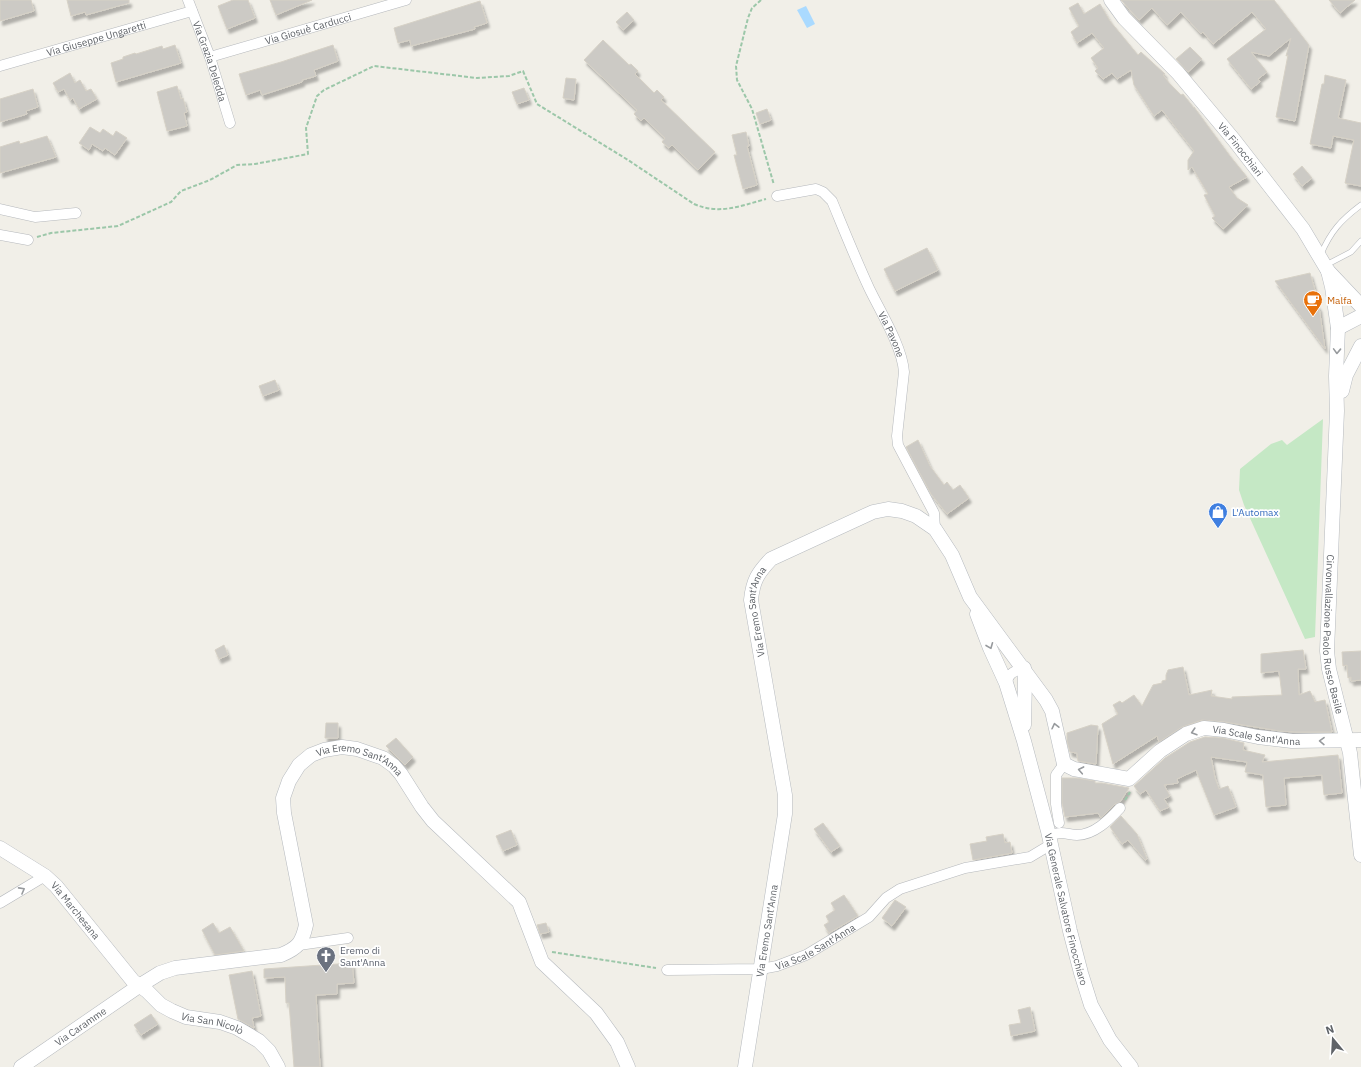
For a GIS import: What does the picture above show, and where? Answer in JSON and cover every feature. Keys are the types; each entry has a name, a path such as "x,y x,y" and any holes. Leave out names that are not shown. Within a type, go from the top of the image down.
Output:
{"street":[{"name":"Via Grazia Deledda","path":"188,0 210,57 230,123"},
{"name":"Via Giosuè Carducci","path":"210,57 406,0"},
{"name":"Via Finocchiari","path":"1111,0 1124,18 1178,73 1234,140 1303,229 1324,264 1361,306"},
{"name":"Via Giuseppe Ungaretti","path":"0,66 192,11"},
{"name":"Via Pavone","path":"777,196 816,189 823,192 832,202 902,359 904,372 897,436 898,445 934,513 935,529"},
{"path":"0,209 35,217 76,213"},
{"path":"0,235 28,240"},
{"path":"1324,264 1332,287 1338,328 1336,376 1337,411"},
{"path":"1338,328 1361,316"},
{"path":"1337,411 1346,375 1361,346"},
{"name":"Cirvonvallazione Paolo Russo Basile","path":"1337,411 1327,651 1329,669 1354,741 1361,855"},
{"name":"Via Eremo Sant'Anna","path":"745,1067 785,814 785,795 751,600 752,587 762,568 771,559 873,512 888,509 902,511 916,516 935,529 952,555 970,597 1024,668 1046,700 1052,712 1064,764"},
{"path":"970,597 990,648 1006,683 1024,741"},
{"path":"1006,683 1012,673 1024,668 1024,741"},
{"name":"Via Scale Sant'Anna","path":"1129,779 1160,752 1186,734 1204,728 1292,741 1354,741"},
{"name":"Via Generale Salvatore Finocchiaro","path":"1024,741 1070,931 1091,1005 1110,1040 1131,1067"},
{"name":"Via Eremo Sant'Anna","path":"299,945 306,925 284,813 283,798 289,781 299,765 311,755 324,750 342,747 357,749 383,758 394,766 401,774 422,807 433,821 519,902 542,962 596,1013 617,1042 628,1067"},
{"path":"1058,822 1056,804 1056,775 1064,764 1074,769 1129,779"},
{"path":"1049,840 1060,833 1079,835 1096,830 1120,808"},
{"name":"Via Scale Sant'Anna","path":"667,970 761,969 777,966 806,956 869,917 886,898 900,889 965,868 1030,857 1049,840"},
{"name":"Via Marchesana","path":"0,848 44,876 56,886 133,981 139,986"},
{"path":"0,903 44,876"},
{"path":"139,986 160,973 175,968 281,954 299,945 348,938"},
{"name":"Via Caramme","path":"21,1067 139,986"},
{"name":"Via San Nicolò","path":"139,986 147,991 161,1005 186,1017 220,1022 237,1028 259,1041 269,1051 278,1067"}],"lane":[{"path":"1324,264 1327,240 1337,226 1361,204"},
{"path":"1324,264 1351,252 1361,241"}],"path":[{"path":"28,240 51,233 118,226 171,202 181,190 210,180 238,165 255,164 308,154 306,128 317,96 324,90 374,66 477,78 509,76 523,71 537,104 628,160 694,204 703,208 722,210 777,196 752,109 737,80 736,66 748,18 752,8 761,0"},
{"path":"1120,808 1132,788 1129,779"},
{"path":"537,950 667,970"}],"green space":[{"path":"1323,419 1315,637 1305,639 1244,505 1239,490 1240,469 1271,444 1282,440 1287,445"}],"water":[{"path":"806,6 815,24 807,28 797,10"}],"building":[{"path":"0,0 31,0 34,11 0,21"},
{"path":"67,0 129,0 129,3 86,15 85,12 71,16"},
{"path":"233,0 248,0 255,18 227,29 218,6"},
{"path":"270,0 312,0 276,15"},
{"path":"1121,0 1274,0 1309,45 1295,121 1276,117 1288,55 1286,56 1291,38 1269,56 1251,52 1267,72 1258,79 1260,82 1251,89 1227,59 1266,29 1252,12 1213,44 1203,32 1201,34 1181,12 1167,25 1152,8 1139,20"},
{"path":"1329,0 1355,0 1340,13"},
{"path":"480,1 487,23 474,27 475,29 411,46 410,40 398,43 394,28"},
{"path":"1078,3 1084,14 1100,4 1110,21 1138,55 1141,52 1165,74 1163,75 1181,95 1183,94 1247,177 1229,187 1237,198 1248,205 1223,229 1212,218 1215,216 1204,195 1208,194 1192,167 1188,170 1188,160 1194,151 1162,110 1154,116 1134,85 1131,70 1117,79 1112,73 1103,79 1095,71 1098,68 1091,58 1104,48 1092,33 1077,43 1071,32 1079,26 1069,8"},
{"path":"627,12 634,20 623,30 616,22"},
{"path":"603,40 629,65 631,64 638,71 635,74 654,93 657,90 664,97 661,100 715,152 698,170 672,145 669,148 662,142 665,138 644,118 641,121 634,114 637,110 584,60"},
{"path":"175,45 181,63 116,82 111,63 135,53 136,54 162,46 163,49"},
{"path":"333,45 338,61 314,70 316,76 262,95 260,90 246,95 239,74"},
{"path":"1190,47 1202,59 1188,72 1176,59"},
{"path":"70,73 75,83 80,80 86,91 91,89 97,99 79,109 73,98 70,100 64,89 58,92 53,83"},
{"path":"1325,75 1346,80 1338,118 1361,123 1361,186 1345,183 1354,140 1333,136 1331,148 1310,144"},
{"path":"566,78 576,79 574,100 563,98"},
{"path":"177,86 181,99 183,98 187,112 184,113 187,126 167,131 157,92"},
{"path":"524,88 529,100 517,104 512,92"},
{"path":"33,89 38,107 26,111 27,114 0,122 0,99"},
{"path":"767,109 771,120 760,124 756,113"},
{"path":"90,127 100,133 103,129 113,136 116,131 127,138 115,155 105,148 103,151 92,144 89,150 79,143"},
{"path":"746,132 749,146 747,146 757,185 743,189 734,155 737,155 732,135"},
{"path":"47,136 56,157 0,173 0,147 19,141 20,144"},
{"path":"1302,166 1312,178 1302,186 1293,174"},
{"path":"927,248 938,270 895,291 884,269"},
{"path":"1310,273 1316,294 1312,299 1319,307 1325,349 1275,281"},
{"path":"275,380 279,390 263,396 259,386"},
{"path":"918,440 930,466 944,485 947,482 953,490 960,485 969,498 947,514 931,494 906,447"},
{"path":"224,645 228,655 219,659 215,650"},
{"path":"1303,650 1306,669 1298,669 1299,695 1310,691 1315,702 1325,700 1332,732 1280,731 1225,722 1202,720 1182,727 1159,742 1157,736 1113,764 1102,724 1118,714 1113,705 1120,701 1122,703 1134,695 1142,706 1153,685 1162,683 1162,681 1166,680 1168,670 1183,667 1189,695 1212,690 1211,696 1232,699 1232,697 1282,695 1279,671 1261,673 1261,654"},
{"path":"1361,651 1361,680 1351,681 1351,677 1348,678 1347,665 1343,666 1342,652"},
{"path":"326,723 338,723 338,738 325,738"},
{"path":"1091,725 1098,726 1096,764 1078,761 1077,753 1070,752 1067,741 1067,733"},
{"path":"1205,737 1223,738 1244,743 1243,750 1265,755 1262,762 1338,755 1342,793 1324,795 1322,775 1284,778 1286,805 1266,807 1263,775 1245,772 1247,762 1211,757 1215,778 1219,789 1228,786 1236,807 1214,815 1196,770 1177,779 1178,783 1164,785 1170,796 1164,799 1169,807 1160,811 1146,790 1140,794 1134,786 1165,758 1190,742"},
{"path":"396,738 413,757 405,765 386,746"},
{"path":"1062,778 1076,778 1095,781 1095,783 1129,788 1120,802 1115,804 1101,818 1098,813 1065,817 1062,803"},
{"path":"1121,816 1137,834 1147,859 1145,860 1128,840 1122,844 1110,827"},
{"path":"823,823 840,846 831,852 814,829"},
{"path":"511,830 517,845 503,851 496,836"},
{"path":"1003,834 1005,843 1010,842 1012,853 973,860 970,844 987,841 986,837"},
{"path":"844,895 858,916 829,933 824,925 829,922 826,916 835,910 831,903"},
{"path":"895,900 906,907 892,926 882,918"},
{"path":"213,923 219,933 230,927 244,951 215,955 202,930"},
{"path":"546,923 549,932 540,934 537,925"},
{"path":"352,963 354,983 337,984 337,994 316,995 320,1067 294,1067 289,1003 286,1003 285,977 264,978 264,969"},
{"path":"252,971 261,1016 252,1018 254,1028 238,1019 229,975"},
{"path":"1030,1007 1035,1031 1011,1036 1009,1025 1021,1023 1018,1010"},
{"path":"151,1014 158,1024 141,1035 134,1025"}],"place":[{"name":"Malfa","path":"1313,317"},
{"name":"L'Automax","path":"1218,529"},
{"name":"Eremo di Sant'Anna","path":"326,973"}]}
